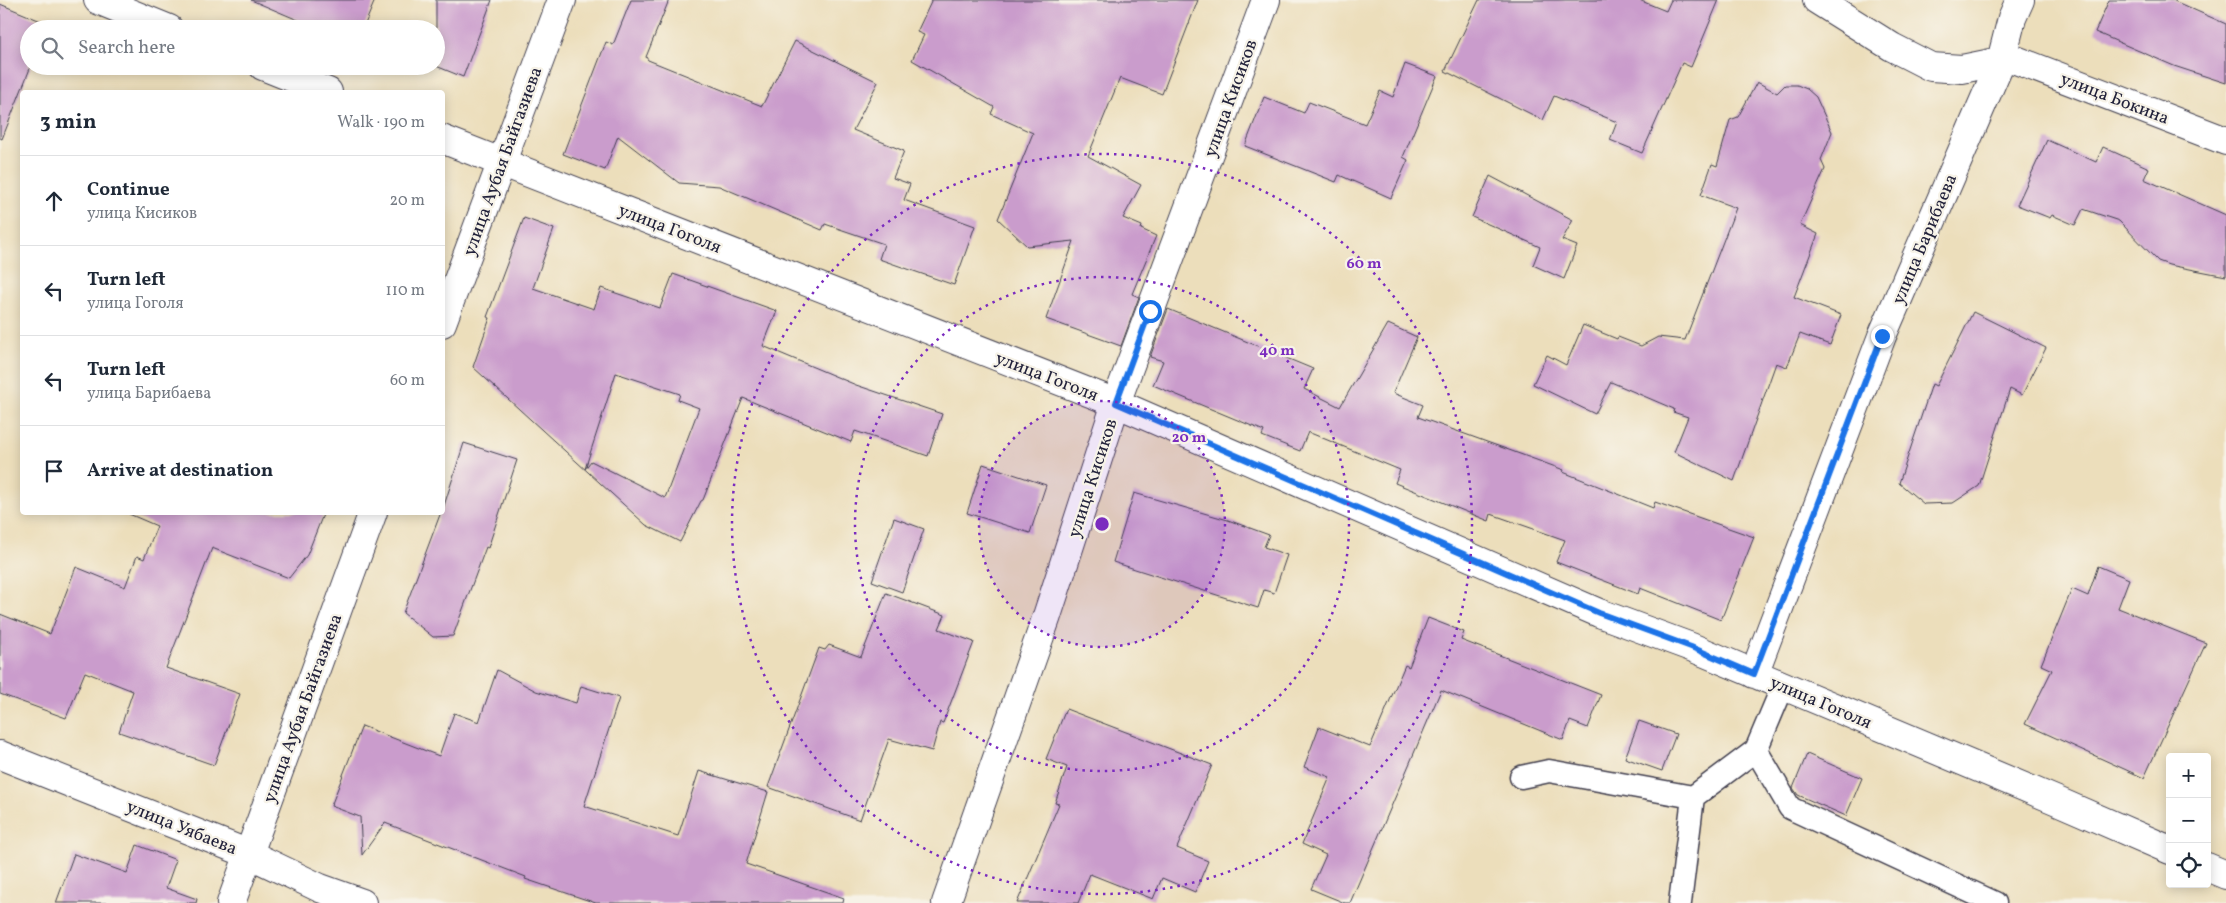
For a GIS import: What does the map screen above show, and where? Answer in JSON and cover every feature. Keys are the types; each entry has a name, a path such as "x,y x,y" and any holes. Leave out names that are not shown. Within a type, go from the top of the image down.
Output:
{"street":[{"path":"98,0 147,20"},
{"name":"улица Аубая Байгазиева","path":"445,314 562,0"},
{"name":"улица Кисиков","path":"946,903 1047,616 1116,403 1266,0"},
{"path":"1817,0 1892,47 1931,67 1962,69 2002,58"},
{"name":"улица Барибаева","path":"1754,674 1882,336 2002,58 2012,18 2020,0"},
{"name":"улица Бокина","path":"2002,58 2226,141"},
{"path":"286,75 323,90"},
{"name":"улица Гоголя","path":"445,139 1116,403 1590,609 1691,647 2166,848"},
{"name":"улица Аубая Байгазиева","path":"231,903 372,515"},
{"name":"улица Уябаева","path":"0,756 249,854 320,888 362,903"},
{"path":"2211,869 2226,875"}],"lane":[{"path":"1680,903 1693,797 1756,750 1783,686"},
{"path":"1756,750 1790,808 1995,903"},
{"path":"1521,776 1549,771 1693,797"}],"building":[{"path":"251,0 375,0 367,20 298,20"},
{"path":"436,0 492,0 463,77 445,70 445,20 436,20"},
{"path":"631,0 669,0 646,57 648,60 762,106 795,41 878,82 853,130 904,151 893,178 910,184 904,200 975,226 954,285 879,259 884,244 825,224 822,230 719,186 679,183 618,136 605,170 563,154 606,42 613,45"},
{"path":"932,0 1198,0 1162,94 1120,78 1088,156 1141,185 1123,218 1142,226 1141,229 1156,236 1132,294 1139,297 1121,346 1046,319 1074,241 1027,246 998,219 1033,133 991,114 994,107 912,60 924,35 917,32"},
{"path":"1479,0 1639,0 1666,11 1671,0 1719,0 1691,67 1682,63 1642,153 1610,140 1617,122 1554,96 1543,120 1445,71"},
{"path":"2109,0 2172,0 2226,24 2226,83 2174,66 2095,32"},
{"path":"0,4 38,20 20,20 20,75 27,75 2,139 0,138"},
{"path":"1405,64 1437,76 1403,157 1408,160 1391,198 1339,175 1336,182 1245,146 1264,97 1304,113 1309,102 1365,124 1380,91 1393,97"},
{"path":"1757,82 1777,93 1785,85 1797,85 1807,89 1816,97 1832,132 1821,160 1825,169 1800,225 1818,234 1794,297 1841,315 1830,345 1800,334 1787,367 1776,363 1734,481 1674,452 1688,417 1673,412 1674,409 1611,382 1595,414 1533,384 1547,355 1566,365 1583,325 1617,339 1618,337 1641,346 1658,337 1685,340 1736,208 1701,195 1712,164 1717,166 1730,120 1738,117"},
{"path":"2047,140 2096,162 2103,147 2149,168 2144,179 2226,215 2226,276 2169,265 2158,261 2119,221 2083,209 2075,225 2052,215 2050,218 2017,205"},
{"path":"1490,176 1573,220 1562,240 1577,246 1564,279 1533,265 1540,247 1472,217"},
{"path":"524,218 554,229 533,288 594,309 601,288 660,308 673,274 777,311 763,346 856,385 942,414 928,456 855,431 851,442 743,398 703,500 680,542 646,525 473,367 490,318 487,317","holes":["616,373 680,394 678,400 699,408 665,498 591,461 585,469"]},
{"path":"1168,309 1313,369 1304,389 1340,407 1388,324 1417,337 1393,393 1423,405 1418,417 1564,470 1563,472 1653,508 1655,502 1754,537 1721,620 1640,588 1638,594 1556,562 1565,540 1491,514 1489,521 1395,483 1400,470 1308,432 1300,451 1262,436 1264,431 1153,385 1163,361 1150,357"},
{"path":"1973,312 2046,348 2022,395 2010,389 1979,486 1953,503 1924,504 1899,483 1932,384 1936,386"},
{"path":"464,443 517,460 488,548 486,547 453,636 433,637 403,613 440,515 445,515 445,503"},
{"path":"983,464 1046,485 1030,533 967,513"},
{"path":"1134,493 1228,520 1269,535 1264,547 1287,555 1274,593 1264,590 1258,608 1113,562"},
{"path":"131,515 323,515 307,555 289,578 212,548 166,668 240,694 214,765 119,732 133,691 85,672 66,718 0,694 0,614 50,634 76,567 125,587 137,556 144,559 157,526"},
{"path":"894,518 924,529 902,592 872,581"},
{"path":"2098,566 2129,579 2118,608 2206,643 2144,778 2025,724 2052,670 2041,665 2072,589 2088,596"},
{"path":"886,593 945,615 939,629 974,642 943,723 940,722 932,751 889,739 860,820 768,787 819,648 825,650 829,645 861,657"},
{"path":"1428,618 1464,632 1461,640 1601,695 1588,728 1570,721 1563,740 1441,690 1350,903 1345,903 1311,889 1326,855 1302,844 1330,777 1304,767 1319,727 1370,747 1405,665 1409,667"},
{"path":"497,670 536,691 576,703 581,686 619,698 584,806 678,836 699,771 768,792 746,864 844,898 843,903 596,903 525,879 526,877 385,823 362,855 360,817 331,806 362,726 439,756 454,713 479,722"},
{"path":"1066,709 1212,765 1177,848 1208,861 1195,892 1162,878 1153,899 1090,874 1078,903 1017,903 1059,804 1055,803 1067,767 1046,759"},
{"path":"1639,721 1676,734 1662,771 1625,758"},
{"path":"1807,754 1862,778 1846,816 1798,795 1793,788"},
{"path":"137,845 176,860 166,888 197,899 196,903 56,903 74,854 127,873"}],"route":[{"path":"1150,311 1116,403 1599,613 1691,647 1754,674 1882,336"}]}
